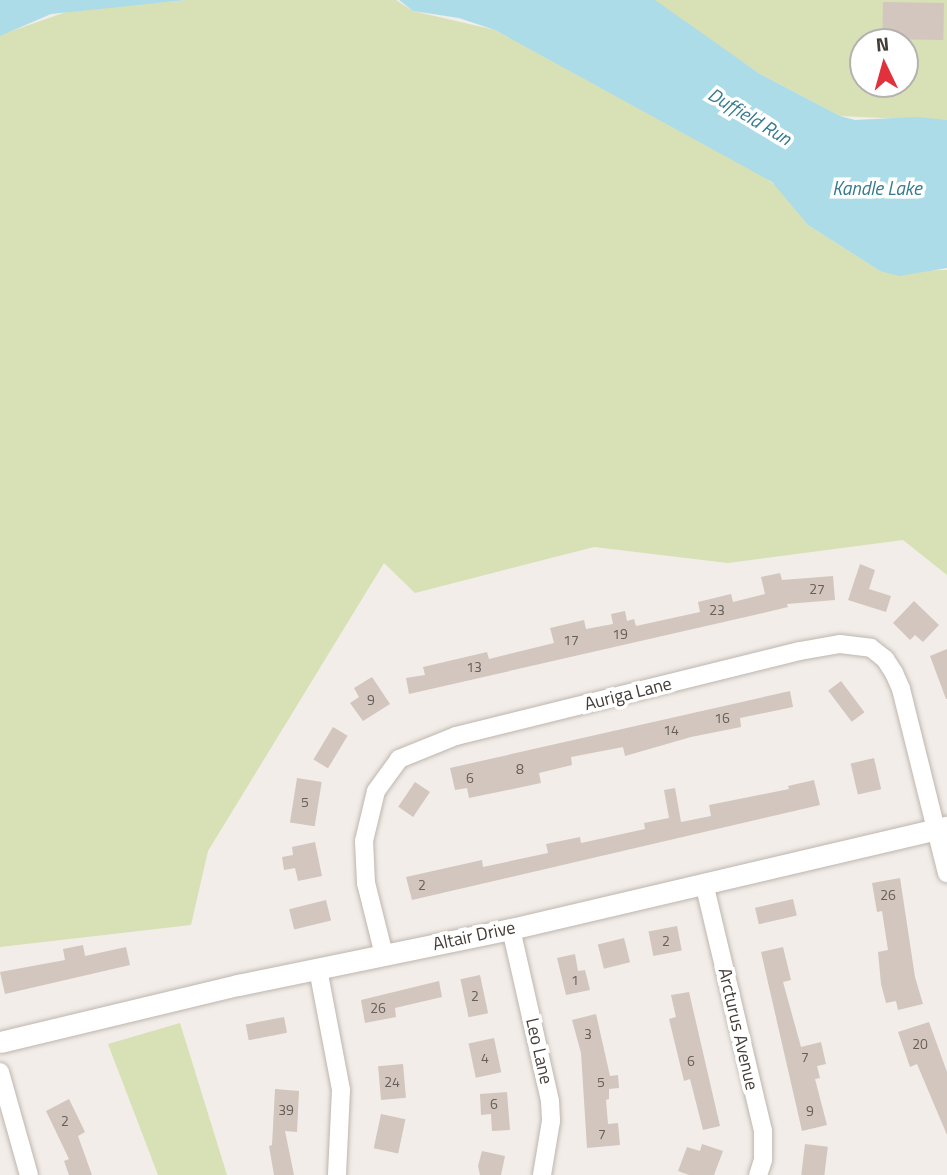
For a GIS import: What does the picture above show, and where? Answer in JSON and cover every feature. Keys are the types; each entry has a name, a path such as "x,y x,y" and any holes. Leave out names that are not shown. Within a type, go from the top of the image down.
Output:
{"street":[{"name":"Auriga Lane","path":"384,955 366,883 364,841 376,790 399,759 456,736 800,651 841,644 871,648 885,659 901,689 941,828 947,873"},
{"name":"Altair Drive","path":"0,1042 238,985 511,929 941,828"},
{"name":"Arcturus Avenue","path":"704,883 763,1131 763,1160 758,1175"},
{"name":"Leo Lane","path":"511,929 550,1101 551,1121 542,1175"},
{"path":"318,970 341,1090 337,1175"},
{"path":"0,1072 29,1175"}],"green space":[{"path":"188,0 396,0 413,11 495,30 764,177 783,191 808,225 880,271 947,270 947,575 903,540 728,563 594,547 415,593 384,563 208,851 191,925 0,947 0,35 72,10"},
{"path":"653,0 947,0 947,121 840,116 760,74"},
{"path":"180,1023 227,1175 158,1175 108,1044"}],"water":[{"path":"0,0 186,0 51,14 0,36"},
{"name":"Kandle Lake","path":"399,0 655,0 760,74 840,116 855,120 916,117 947,120 947,268 899,276 880,271 808,225 772,182 495,30 459,18 413,11"}],"building":[{"path":"883,2 944,3 943,40 919,40 919,28 883,28"},
{"path":"860,564 875,570 869,589 891,596 886,612 848,600"},
{"path":"780,573 782,580 833,576 835,600 787,604 788,607 409,694 406,678 425,675 423,667 487,652 489,659 554,643 550,628 584,620 586,629 613,624 611,614 625,611 627,621 634,619 636,626 700,612 698,602 731,594 733,602 765,594 761,577"},
{"path":"914,601 939,625 923,642 915,635 910,640 893,623"},
{"path":"947,649 947,699 946,699 930,656"},
{"path":"372,677 390,704 363,721 350,703 359,697 354,688"},
{"path":"841,681 864,712 852,722 828,691"},
{"path":"790,691 793,707 740,718 741,727 691,737 625,756 623,747 571,757 572,765 539,773 541,783 469,798 467,788 455,790 450,768"},
{"path":"333,727 348,736 328,768 313,760"},
{"path":"874,758 881,789 858,795 851,763"},
{"path":"297,778 322,782 315,826 290,822"},
{"path":"814,780 820,805 412,900 406,877 482,860 483,867 548,853 546,844 580,837 581,843 645,829 644,823 669,818 664,790 675,788 681,822 711,816 709,805 789,789 788,786"},
{"path":"415,782 430,792 413,817 398,807"},
{"path":"315,842 322,876 298,881 295,868 284,870 282,857 293,855 292,847"},
{"path":"900,878 915,977 923,1004 898,1010 896,1001 886,1003 881,984 878,952 888,950 882,911 877,912 872,883"},
{"path":"793,899 797,916 759,924 755,908"},
{"path":"326,900 331,920 294,930 289,909"},
{"path":"677,926 682,951 653,956 649,932"},
{"path":"624,938 630,962 604,969 598,945"},
{"path":"83,945 85,956 126,947 130,965 5,994 0,972 65,960 63,949"},
{"path":"783,947 791,980 783,982 801,1047 821,1042 826,1064 817,1066 820,1078 815,1079 827,1125 802,1131 761,952"},
{"path":"575,954 578,971 585,970 590,990 566,995 557,958"},
{"path":"480,975 488,1013 469,1017 460,979"},
{"path":"439,981 442,997 395,1008 396,1017 365,1023 361,1000"},
{"path":"689,992 720,1126 703,1130 690,1079 684,1081 669,1019 676,1017 671,995"},
{"path":"596,1014 610,1076 618,1075 619,1088 609,1089 609,1099 606,1100 608,1124 618,1123 620,1145 587,1148 581,1053 572,1020"},
{"path":"284,1017 287,1033 249,1040 246,1024"},
{"path":"929,1022 947,1072 947,1135 917,1064 910,1067 898,1032"},
{"path":"494,1038 501,1072 476,1078 469,1043"},
{"path":"403,1064 406,1098 381,1100 378,1066"},
{"path":"275,1089 299,1091 297,1132 285,1131 294,1175 274,1175 269,1146 272,1145"},
{"path":"507,1092 510,1130 492,1131 491,1114 481,1115 480,1094"},
{"path":"69,1099 85,1132 78,1136 92,1175 69,1175 64,1161 69,1159 46,1111"},
{"path":"381,1114 405,1119 398,1153 374,1148"},
{"path":"702,1144 723,1151 714,1175 689,1175 678,1171 687,1147 700,1151"},
{"path":"805,1144 828,1147 824,1175 801,1175"},
{"path":"482,1151 505,1156 501,1175 480,1175 478,1166"}],"water label":[{"name":"Duffield Run","path":"750,116"}]}
